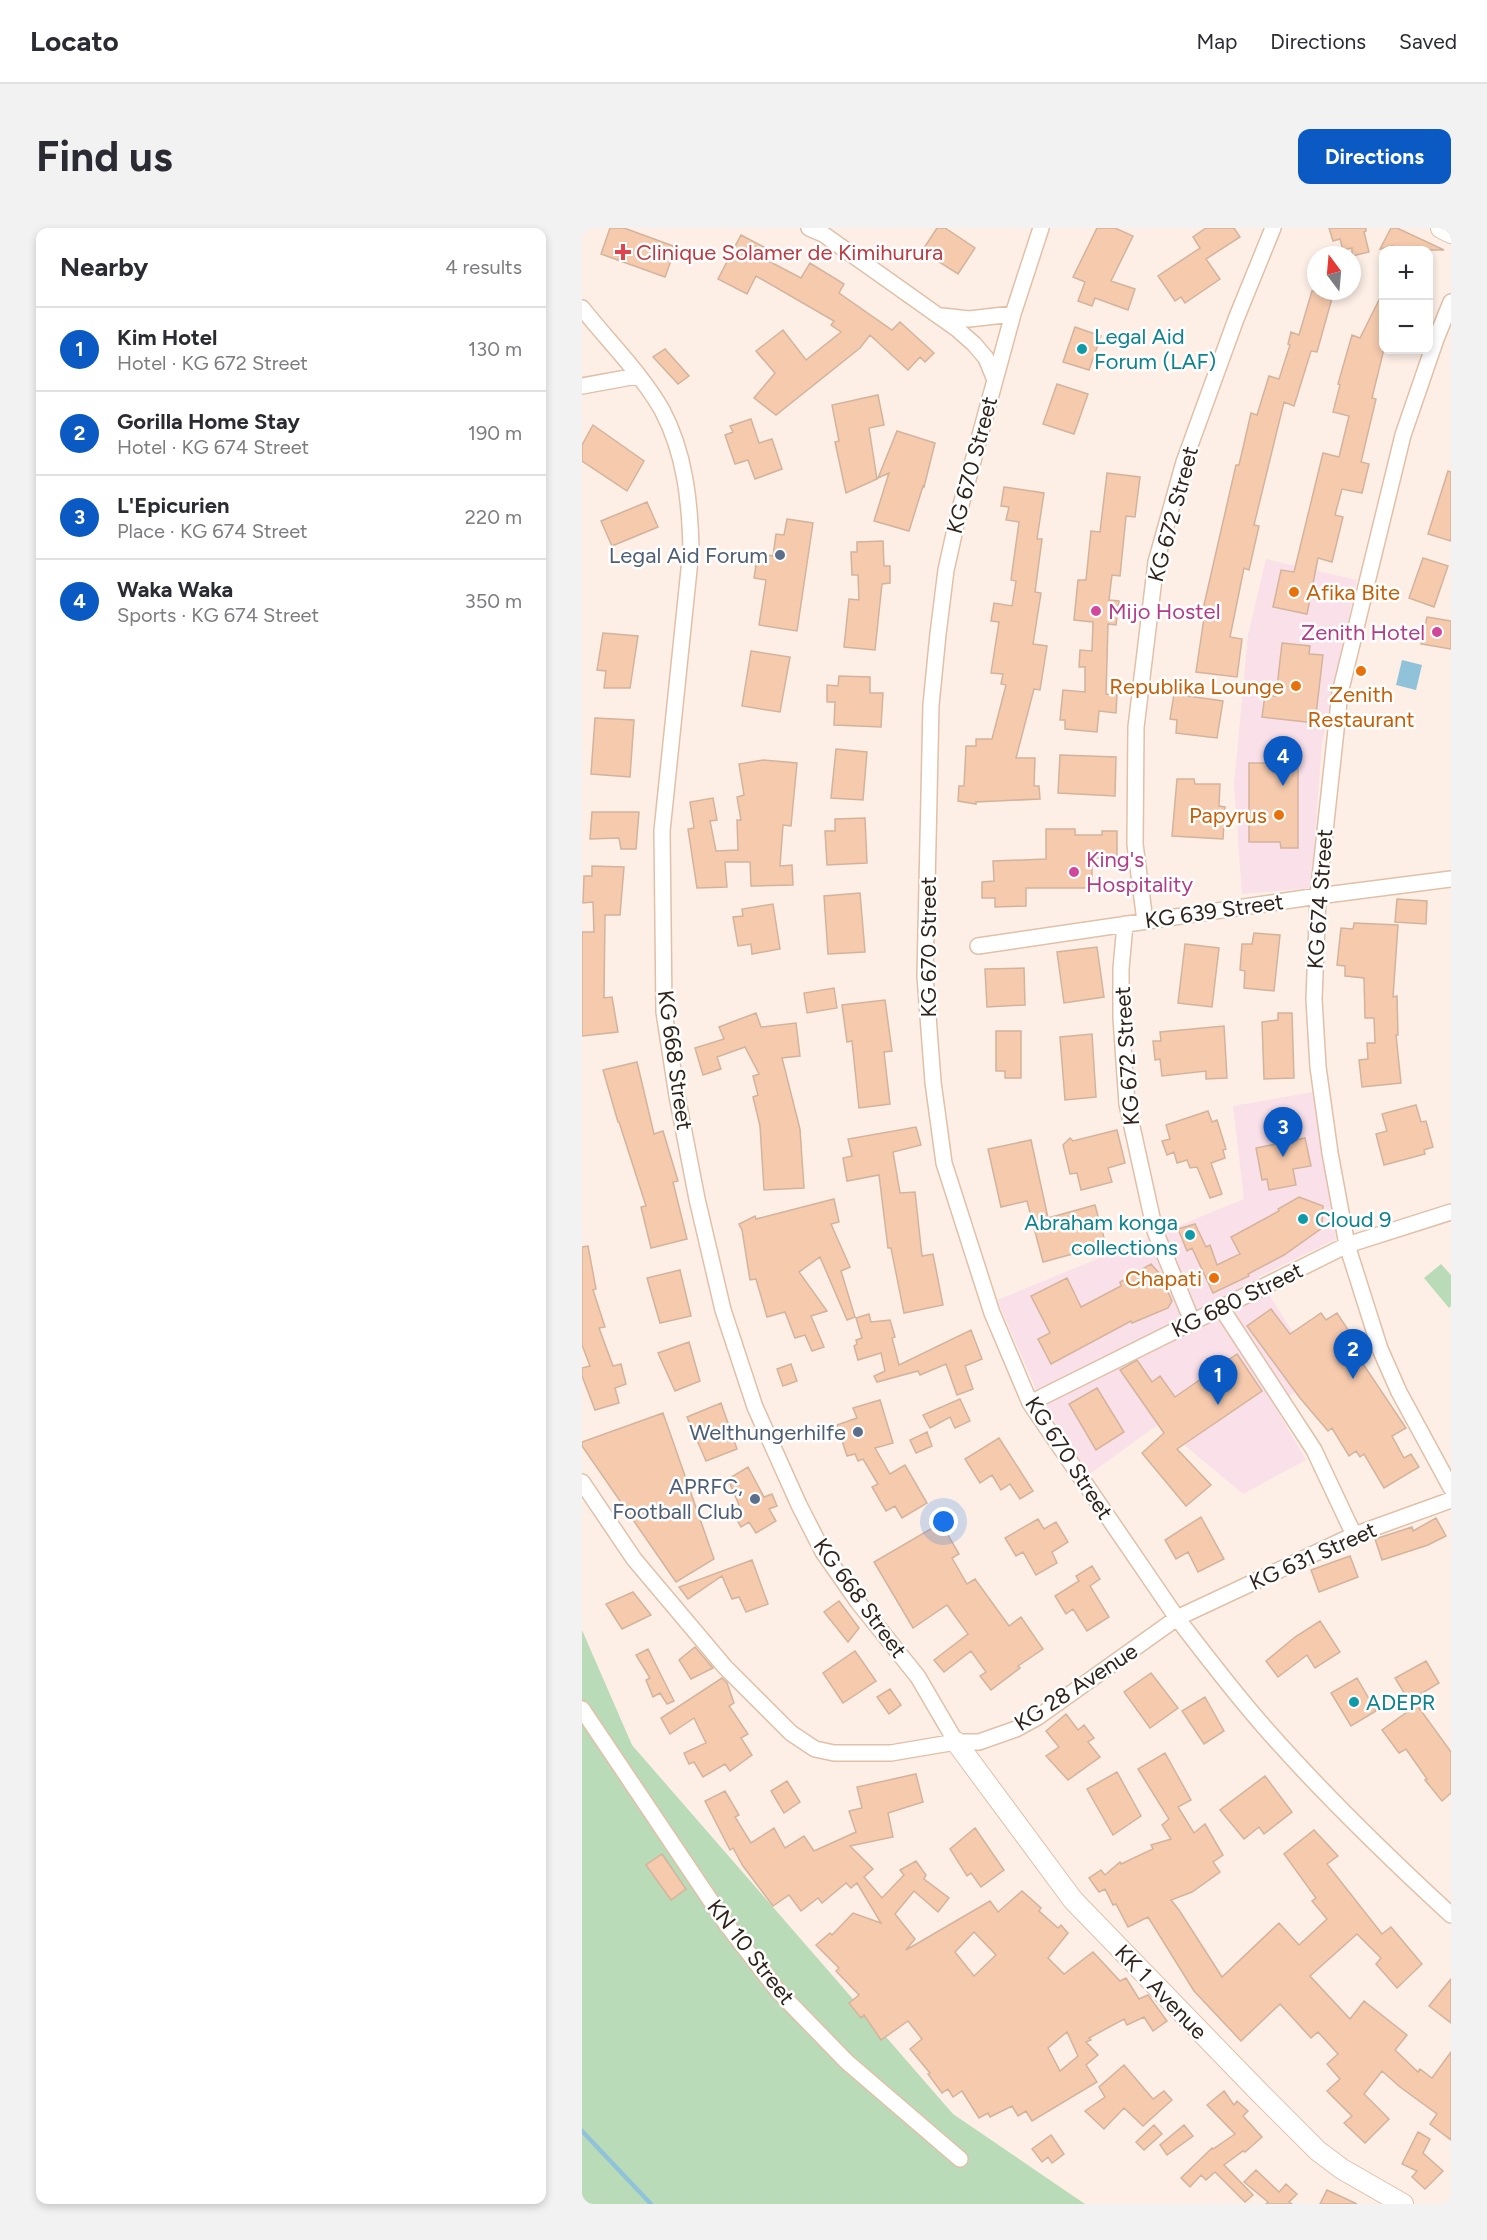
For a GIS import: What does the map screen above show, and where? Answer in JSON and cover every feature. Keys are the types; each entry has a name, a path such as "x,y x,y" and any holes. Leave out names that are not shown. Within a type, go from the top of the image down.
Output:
{"main road":[{"path":"1441,228 1451,233"},
{"name":"KK 1 Avenue","path":"956,1742 1072,1900 1318,2151 1342,2169 1402,2204"}],"street":[{"path":"809,228 823,234 942,316 974,344 986,358 995,380"},
{"name":"KG 670 Street","path":"1041,228 1013,314 948,559 938,634 931,705 925,976 933,1082 944,1164 992,1313 1030,1403 1177,1618"},
{"name":"KG 672 Street","path":"1145,921 1135,844 1136,727 1156,562 1184,462 1236,319 1273,228"},
{"name":"KG 674 Street","path":"1451,302 1403,435 1340,693 1318,896 1314,999 1318,1066 1330,1153 1347,1245 1380,1349 1399,1392 1451,1488"},
{"name":"KG 668 Street","path":"582,308 652,396 670,427 686,484 691,550 662,831 664,1012 693,1176 723,1310 755,1407 823,1552 858,1602 918,1677 956,1742"},
{"path":"942,316 969,319 1013,314"},
{"path":"582,386 637,376"},
{"name":"KG 639 Street","path":"978,946 1318,896 1451,879"},
{"name":"KG 672 Street","path":"1125,924 1121,969 1121,1018 1127,1104 1155,1231 1192,1321"},
{"name":"KG 680 Street","path":"1030,1403 1347,1245 1451,1212"},
{"path":"1222,1309 1314,1450 1354,1534"},
{"name":"KG 28 Avenue","path":"582,1482 634,1559 724,1667 790,1733 815,1749 834,1753 891,1753 956,1742 979,1742 1016,1729 1177,1618"},
{"name":"KG 631 Street","path":"1177,1618 1354,1534 1451,1500"},
{"path":"1177,1618 1266,1730 1381,1850 1451,1915"},
{"name":"KN 10 Street","path":"582,1709 727,1924 778,1991 848,2062 960,2159"}],"shaded area":[{"path":"1266,559 1357,580 1322,743 1311,888 1242,894 1234,784 1248,635"},
{"path":"1313,1092 1336,1239 1258,1277 1321,1377 1274,1405 1306,1460 1243,1494 1159,1424 1087,1476 1035,1387 997,1300 1244,1199 1233,1106"}],"green space":[{"path":"1441,1264 1451,1275 1451,1306 1449,1308 1424,1278"},
{"path":"582,1630 632,1745 953,2114 1085,2204 582,2204"}],"water":[{"path":"1402,660 1422,665 1416,690 1396,685"}],"building":[{"path":"610,228 624,228 676,247 665,277 601,254"},
{"path":"937,228 945,228 975,248 958,274 922,251"},
{"path":"1097,228 1115,228 1133,236 1111,281 1135,289 1128,310 1095,298 1092,306 1078,301 1085,282 1073,277"},
{"path":"1206,228 1234,228 1240,237 1206,259 1220,279 1185,303 1181,297 1175,301 1158,276 1200,248 1193,237"},
{"path":"1329,228 1366,228 1364,232 1369,252 1361,254 1361,246 1342,246 1340,239 1333,241"},
{"path":"1391,228 1397,228 1444,250 1433,250 1433,246 1382,246"},
{"path":"741,235 764,247 759,256 801,278 810,263 844,284 839,293 892,330 900,322 934,353 925,362 920,357 908,370 870,335 860,348 776,415 754,398 775,373 756,351 783,330 806,360 841,332 831,325 834,321 756,276 747,294 718,279"},
{"path":"1309,300 1331,300 1317,352 1311,351 1294,406 1284,402 1254,525 1259,526 1249,570 1244,568 1230,637 1242,639 1237,677 1196,672 1204,618 1201,618 1236,465 1239,465 1251,413 1257,415 1269,376 1279,379 1290,345 1288,344 1291,332 1299,335"},
{"path":"1379,300 1379,354 1383,354 1372,398 1376,399 1361,462 1369,464 1362,493 1342,489 1335,515 1343,517 1332,562 1318,558 1307,614 1273,607 1281,570 1294,572 1323,453 1339,457 1349,416 1333,412 1340,385 1338,384 1352,335 1360,338"},
{"name":"Legal Aid Forum (LAF)","path":"1075,327 1101,336 1089,370 1063,362"},
{"path":"665,349 689,376 678,384 653,357"},
{"path":"1057,384 1088,394 1074,434 1043,424"},
{"path":"878,395 884,425 869,428 877,479 846,493 835,442 839,441 832,405"},
{"path":"751,419 759,443 772,439 782,469 755,479 748,460 735,464 725,435 733,432 730,426"},
{"path":"593,425 644,461 627,491 582,461 582,445"},
{"path":"897,431 935,443 924,487 909,531 874,521 889,473 878,478"},
{"path":"1448,471 1451,472 1451,541 1428,534"},
{"path":"1107,473 1140,477 1135,517 1126,516 1120,576 1112,575 1109,600 1119,601 1116,625 1108,624 1106,694 1117,695 1116,713 1099,711 1097,732 1065,729 1065,720 1060,720 1063,690 1085,692 1085,667 1079,667 1080,650 1092,651 1093,622 1074,620 1078,580 1086,580 1091,531 1100,532"},
{"path":"1004,487 1044,493 1037,539 1042,539 1035,592 1041,593 1033,644 1047,646 1040,690 1034,689 1016,758 1035,758 1034,786 1039,786 1040,799 976,802 976,804 958,801 959,786 964,786 966,746 976,746 976,739 992,739 1006,685 1001,684 1003,674 991,673 999,622 991,621 994,603 1012,606 1016,581 1011,580 1019,522 1006,520 1009,507 1001,506"},
{"path":"647,502 658,527 612,546 601,521"},
{"path":"787,519 813,523 797,631 759,625 766,580 754,578 758,553 773,556 776,534 784,535"},
{"path":"883,541 884,566 890,566 890,583 882,584 875,650 844,647 849,599 859,600 858,575 852,575 851,552 857,552 857,542"},
{"path":"1423,558 1448,566 1434,607 1409,598"},
{"name":"Zenith Hotel","path":"1427,617 1451,621 1451,649 1421,644"},
{"path":"603,633 638,636 630,688 604,688 606,671 597,670"},
{"path":"1282,643 1310,646 1309,654 1323,655 1315,723 1262,717 1265,695 1276,696"},
{"path":"751,651 790,657 780,712 742,706"},
{"path":"839,676 870,677 870,693 883,693 881,727 834,725 835,702 827,702 827,685 838,686"},
{"path":"1174,694 1223,701 1217,738 1176,733 1177,720 1170,719"},
{"path":"595,718 634,720 630,777 591,774"},
{"path":"836,749 867,752 863,800 831,798"},
{"path":"1060,755 1116,757 1115,796 1058,793"},
{"path":"763,760 797,763 791,826 783,825 780,866 792,865 793,885 751,886 750,862 725,862 727,887 697,888 688,829 694,828 690,802 713,798 717,820 710,821 716,851 738,850 737,820 741,820 737,797 744,795 739,764"},
{"path":"1249,763 1298,763 1298,848 1281,848 1280,842 1249,842"},
{"path":"1177,779 1194,779 1195,784 1220,784 1219,806 1225,807 1223,839 1172,836"},
{"path":"592,812 639,812 636,849 621,849 619,838 590,839"},
{"path":"865,818 867,863 827,865 825,831 835,831 835,819"},
{"path":"1046,829 1075,829 1075,835 1102,835 1102,831 1117,831 1117,858 1092,858 1092,888 1026,888 1026,906 995,907 995,898 982,898 982,882 994,881 993,861 1046,859"},
{"path":"592,866 624,867 620,915 605,915 604,998 612,997 618,1032 582,1036 582,932 594,932 593,902 583,903 584,876 592,876"},
{"path":"860,893 865,952 828,954 824,896"},
{"path":"1397,899 1427,901 1426,924 1395,922"},
{"path":"773,904 780,949 752,954 751,944 738,946 733,917 743,916 742,909"},
{"path":"1354,923 1398,925 1393,997 1397,996 1398,1035 1396,1035 1401,1083 1362,1087 1359,1060 1368,1059 1367,1043 1375,1043 1374,1018 1365,1018 1364,978 1345,976 1345,966 1337,965 1341,928 1353,929"},
{"path":"1254,933 1280,935 1274,991 1244,988 1245,971 1240,970 1242,944 1252,944"},
{"path":"1185,944 1219,948 1212,1007 1178,1003"},
{"path":"1097,947 1104,997 1064,1003 1057,952"},
{"path":"1024,968 1025,1005 987,1007 985,969"},
{"path":"834,988 837,1008 807,1013 804,993"},
{"path":"885,1000 892,1051 884,1052 890,1104 859,1108 852,1041 847,1042 842,1005"},
{"path":"756,1013 761,1027 796,1023 800,1056 782,1058 800,1129 804,1188 764,1190 760,1126 753,1097 758,1095 753,1076 759,1074 745,1047 717,1057 721,1069 703,1075 695,1048 724,1039 719,1027"},
{"path":"1278,1013 1292,1013 1294,1078 1264,1079 1262,1022 1278,1020"},
{"path":"1224,1026 1227,1078 1206,1079 1206,1071 1162,1076 1160,1059 1155,1060 1153,1041 1161,1041 1160,1032"},
{"path":"996,1031 1021,1031 1021,1078 1005,1078 1005,1071 996,1071"},
{"path":"1092,1034 1096,1097 1065,1100 1060,1037"},
{"path":"637,1062 654,1134 663,1131 678,1181 673,1182 687,1239 651,1248 641,1207 646,1206 603,1070"},
{"path":"1416,1105 1421,1122 1426,1121 1433,1147 1424,1150 1425,1154 1384,1165 1376,1134 1387,1131 1382,1114"},
{"path":"1208,1111 1212,1122 1217,1120 1226,1149 1223,1150 1225,1158 1211,1163 1222,1194 1210,1198 1197,1167 1190,1168 1187,1160 1177,1163 1174,1152 1167,1155 1162,1141 1170,1139 1166,1125"},
{"path":"916,1127 921,1145 893,1152 900,1193 915,1192 922,1256 933,1254 943,1305 904,1313 891,1248 888,1248 879,1175 847,1181 843,1158 852,1156 848,1139"},
{"path":"1117,1130 1125,1163 1108,1168 1112,1182 1081,1190 1077,1173 1070,1174 1063,1145 1070,1138 1073,1141"},
{"path":"1305,1138 1311,1166 1293,1169 1296,1185 1269,1190 1267,1179 1262,1180 1256,1148"},
{"path":"1031,1140 1048,1218 1095,1205 1106,1245 1043,1262 1027,1201 1001,1207 988,1149"},
{"path":"1299,1197 1323,1206 1322,1228 1284,1255 1248,1274 1249,1276 1213,1293 1192,1248 1187,1251 1178,1229 1195,1224 1206,1247 1210,1245 1217,1265 1240,1254 1231,1237 1279,1211 1278,1209"},
{"path":"834,1199 839,1222 831,1224 850,1267 841,1271 855,1317 847,1320 820,1257 799,1272 827,1311 811,1316 824,1347 812,1351 805,1335 795,1338 785,1312 767,1317 756,1279 750,1280 739,1224 755,1216 756,1219"},
{"path":"588,1246 596,1289 593,1290 605,1327 599,1328 613,1366 621,1364 626,1384 615,1388 619,1403 595,1410 582,1376 582,1368 590,1366 582,1345 582,1247"},
{"path":"1151,1264 1160,1274 1172,1301 1168,1308 1132,1323 1131,1321 1051,1364 1038,1339 1050,1333 1031,1296 1067,1278 1081,1307 1121,1286 1120,1282"},
{"path":"680,1270 691,1316 660,1323 647,1278"},
{"path":"1271,1309 1290,1334 1321,1313 1326,1320 1337,1313 1358,1345 1353,1349 1406,1428 1392,1436 1404,1458 1411,1454 1419,1467 1384,1488 1364,1454 1360,1457 1356,1451 1349,1456 1332,1428 1328,1431 1300,1398 1247,1326"},
{"path":"869,1314 871,1322 890,1320 899,1365 971,1330 982,1359 965,1366 973,1389 957,1395 946,1364 920,1375 918,1371 877,1382 874,1376 885,1371 881,1353 858,1360 854,1346 857,1344 856,1340 862,1338 856,1318"},
{"path":"689,1342 700,1381 675,1391 658,1353"},
{"path":"1237,1354 1262,1391 1177,1449 1211,1485 1186,1506 1142,1453 1164,1433 1120,1370 1137,1360 1152,1382 1160,1376 1175,1397"},
{"path":"791,1364 797,1381 783,1386 777,1369"},
{"path":"1097,1388 1124,1432 1096,1450 1069,1404"},
{"path":"960,1399 970,1421 955,1428 950,1417 930,1428 923,1415"},
{"path":"880,1400 893,1443 875,1448 890,1474 905,1465 927,1503 902,1518 895,1506 886,1511 872,1487 878,1484 863,1459 858,1461 855,1454 847,1456 837,1425 857,1418 853,1408"},
{"path":"721,1403 737,1449 706,1461 687,1417"},
{"path":"663,1413 714,1559 676,1582 582,1446 582,1442"},
{"path":"927,1432 932,1446 916,1453 910,1440"},
{"path":"999,1438 1033,1491 1020,1499 1010,1484 1001,1490 992,1475 980,1483 965,1459"},
{"path":"748,1467 764,1497 772,1494 777,1506 769,1509 776,1521 756,1533 749,1522 741,1527 732,1512 739,1505 728,1479"},
{"path":"1201,1517 1224,1559 1198,1572 1188,1552 1176,1559 1165,1540"},
{"path":"1436,1518 1446,1536 1428,1545 1382,1560 1375,1539 1412,1527 1413,1531"},
{"path":"1038,1519 1044,1529 1056,1522 1068,1542 1052,1552 1057,1563 1036,1575 1023,1552 1016,1556 1005,1538"},
{"path":"941,1523 959,1554 952,1558 967,1584 975,1579 1009,1626 1021,1617 1043,1649 1018,1666 1020,1668 991,1690 980,1676 986,1672 971,1651 944,1672 934,1660 968,1634 947,1605 913,1628 874,1562"},
{"path":"1350,1556 1358,1577 1319,1592 1311,1570"},
{"path":"752,1560 768,1604 746,1612 739,1597 732,1599 722,1576 688,1599 679,1587"},
{"path":"1092,1566 1100,1579 1090,1586 1109,1617 1087,1631 1073,1609 1066,1614 1055,1596 1079,1581 1076,1576"},
{"path":"633,1592 651,1615 622,1629 606,1604"},
{"path":"839,1601 859,1628 848,1642 824,1612"},
{"path":"1320,1621 1340,1652 1315,1668 1307,1655 1278,1677 1266,1661 1295,1637"},
{"path":"695,1647 713,1668 691,1679 679,1660"},
{"path":"648,1649 674,1701 667,1704 660,1693 653,1697 646,1680 650,1678 636,1655"},
{"path":"855,1651 876,1681 843,1703 823,1673"},
{"path":"1426,1661 1439,1683 1409,1701 1395,1678"},
{"path":"1151,1673 1178,1708 1150,1728 1124,1692"},
{"path":"722,1678 727,1683 734,1703 729,1706 748,1734 741,1738 752,1755 730,1771 725,1764 703,1777 694,1762 689,1764 684,1753 706,1743 694,1718 670,1734 661,1718"},
{"name":"ADEPR","path":"1357,1678 1376,1711 1351,1726 1331,1693"},
{"path":"890,1689 901,1705 889,1714 877,1697"},
{"path":"1205,1697 1224,1731 1204,1744 1182,1711"},
{"path":"1417,1705 1451,1752 1451,1793 1442,1801 1425,1780 1427,1779 1406,1749 1399,1753 1382,1730"},
{"path":"1066,1714 1078,1730 1084,1725 1094,1738 1088,1742 1100,1757 1068,1780 1046,1756 1059,1747 1046,1731"},
{"path":"1165,1753 1191,1800 1178,1807 1194,1833 1205,1824 1223,1855 1213,1862 1220,1872 1192,1892 1171,1900 1222,1977 1279,1923 1299,1945 1327,1919 1312,1901 1316,1898 1284,1854 1314,1830 1338,1856 1327,1864 1382,1934 1391,1927 1422,1964 1397,1988 1376,1964 1381,1958 1357,1934 1310,1976 1350,2019 1364,2001 1407,2035 1395,2050 1418,2072 1420,2069 1432,2078 1451,2052 1451,2140 1430,2124 1437,2114 1382,2071 1364,2094 1389,2119 1365,2143 1344,2123 1352,2116 1327,2091 1340,2079 1327,2064 1338,2054 1318,2032 1311,2038 1280,2004 1241,2041 1194,1991 1148,1917 1128,1927 1105,1889 1099,1892 1089,1878 1101,1870 1105,1875 1120,1862 1121,1864 1153,1849 1151,1845 1171,1839 1162,1825 1169,1819 1138,1769"},
{"path":"1117,1772 1141,1816 1113,1835 1087,1789"},
{"path":"916,1774 923,1802 888,1813 893,1837 850,1846 873,1869 864,1877 882,1898 904,1875 900,1870 916,1861 926,1875 924,1879 949,1898 938,1912 914,1891 895,1914 915,1939 906,1950 990,1901 998,1912 1022,1891 1041,1908 1039,1911 1058,1928 1061,1925 1068,1933 1048,1958 1064,1974 1093,1952 1120,1981 1126,1978 1139,1999 1148,1995 1167,2021 1153,2031 1144,2017 1127,2025 1124,2019 1089,2038 1091,2040 1086,2042 1098,2055 1086,2065 1097,2082 1032,2121 1026,2111 1018,2116 1012,2106 990,2117 988,2113 979,2118 962,2091 953,2097 948,2089 942,2093 928,2074 930,2073 910,2049 922,2039 908,2021 881,2040 864,2015 861,2018 849,2003 859,1995 836,1971 839,1968 816,1945 830,1933 832,1935 853,1913 881,1923 857,1883 851,1888 846,1883 822,1903 818,1898 801,1911 789,1895 773,1906 743,1866 733,1848 730,1850 705,1801 725,1791 739,1815 735,1817 751,1843 774,1828 785,1848 804,1836 814,1851 856,1832 849,1811 862,1808 857,1787","holes":["974,1932 996,1955 974,1976 955,1952","1067,2032 1078,2056 1060,2071 1048,2048"]},
{"path":"1265,1776 1292,1812 1264,1834 1259,1827 1244,1839 1220,1810"},
{"path":"787,1781 800,1802 784,1813 771,1791"},
{"path":"975,1828 1004,1870 981,1887 971,1873 967,1876 950,1849"},
{"path":"662,1854 686,1889 671,1900 646,1865"},
{"path":"1451,1979 1451,2023 1429,2006"},
{"path":"1124,2065 1153,2099 1164,2091 1172,2100 1143,2126 1124,2108 1104,2129 1085,2111 1105,2097 1099,2087"},
{"path":"1224,2091 1234,2105 1237,2101 1248,2111 1243,2116 1262,2137 1245,2152 1243,2151 1224,2165 1253,2195 1245,2202 1215,2172 1206,2180 1201,2175 1190,2187 1181,2178 1212,2148 1235,2134 1207,2105"},
{"path":"1154,2125 1162,2134 1144,2150 1136,2142"},
{"path":"1184,2125 1193,2136 1167,2155 1160,2145"},
{"path":"1418,2132 1430,2139 1423,2153 1443,2171 1425,2189 1412,2177 1417,2171 1402,2164"},
{"path":"1051,2135 1064,2154 1052,2163 1048,2157 1042,2162 1032,2149"},
{"path":"1256,2170 1279,2192 1286,2184 1297,2194 1289,2202 1292,2204 1266,2204 1268,2202 1244,2182"},
{"path":"1327,2190 1357,2204 1320,2204"}],"waterway":[{"path":"582,2131 651,2204"}],"place":[{"name":"Clinique Solamer de Kimihurura","path":"623,252"},
{"name":"Legal Aid Forum (LAF)","path":"1082,349"},
{"name":"Legal Aid Forum","path":"780,555"},
{"name":"Afika Bite","path":"1294,592"},
{"name":"Mijo Hostel","path":"1096,611"},
{"name":"Zenith Hotel","path":"1437,632"},
{"name":"Zenith Restaurant","path":"1361,671"},
{"name":"Republika Lounge","path":"1296,686"},
{"name":"Waka Waka","path":"1283,786"},
{"name":"Papyrus","path":"1279,815"},
{"name":"King's Hospitality","path":"1074,872"},
{"name":"L'Epicurien","path":"1283,1157"},
{"name":"Cloud 9","path":"1303,1219"},
{"name":"Abraham konga collections","path":"1190,1235"},
{"name":"Chapati","path":"1214,1278"},
{"name":"Gorilla Home Stay","path":"1353,1379"},
{"name":"Kim Hotel","path":"1218,1405"},
{"name":"Welthungerhilfe","path":"858,1432"},
{"name":"APRFC, Football Club","path":"755,1499"},
{"name":"ADEPR","path":"1354,1702"}]}
